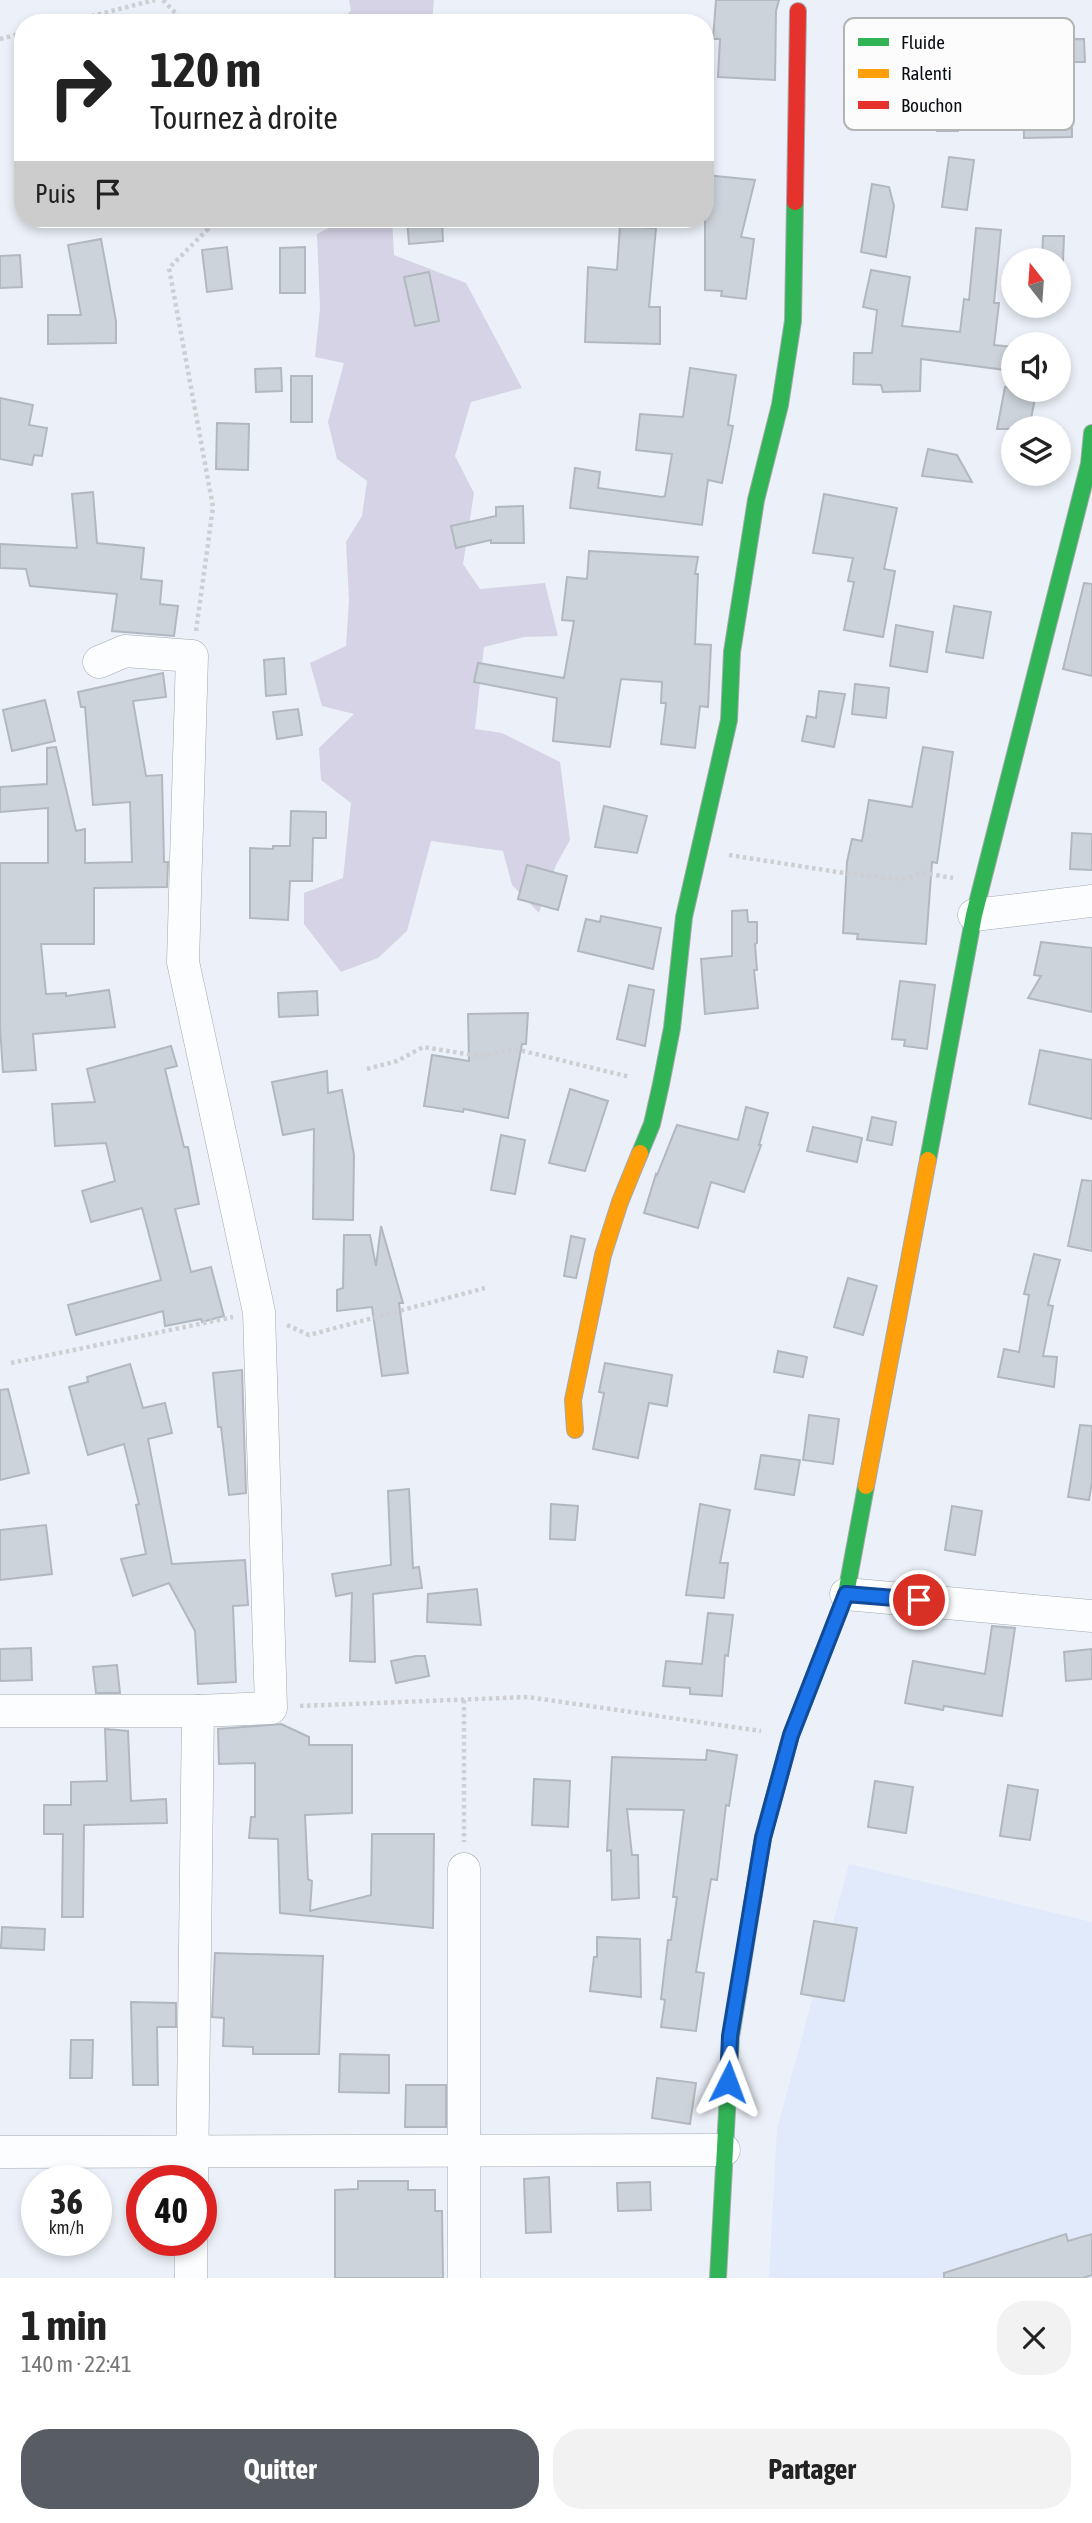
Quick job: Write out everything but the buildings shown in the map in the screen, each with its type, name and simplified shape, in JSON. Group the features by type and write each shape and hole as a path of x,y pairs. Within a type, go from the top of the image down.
{"street":[{"path":"575,1430 573,1400 603,1255 620,1202 652,1124 672,1028 684,917 729,720 732,652 754,512 780,405 793,321 798,11"},
{"path":"718,2278 730,2036 763,1838 791,1735 846,1594 974,915 1088,464 1092,433"},
{"path":"0,1711 198,1711 271,1708 259,1312 183,962 192,656 125,651 99,662"},
{"path":"974,915 1092,901"},
{"path":"846,1594 1092,1616"},
{"path":"192,2165 198,1711"},
{"path":"464,1869 464,2278"},
{"path":"209,2165 464,2150 724,2150"},
{"path":"0,2152 178,2165"},
{"path":"191,2256 191,2278"}],"path":[{"path":"100,14 155,0"},
{"path":"163,0 176,14"},
{"path":"192,656 213,507 169,268 208,228"},
{"path":"701,850 856,875 902,878 923,873 982,882"},
{"path":"367,1069 397,1060 423,1047 479,1056 516,1049 660,1084"},
{"path":"271,1708 528,1697 791,1735"},
{"path":"464,1700 464,1869"}],"shaded area":[{"path":"349,0 434,0 433,14 348,14 351,10"},
{"path":"329,228 392,228 394,255 466,283 522,388 471,402 455,456 474,493 463,564 480,589 545,583 558,636 524,637 484,647 475,729 502,733 560,762 570,840 556,865 539,913 512,885 503,851 431,841 407,931 378,958 341,972 304,924 304,893 343,878 351,803 321,780 319,748 354,714 322,706 310,663 346,646 349,600 346,542 362,516 367,481 337,459 328,422 344,363 315,357 320,308 317,234"},
{"path":"849,1864 1092,1922 1092,2278 769,2278 777,2129"}],"traffic: fast":[{"path":"640,1153 652,1124 661,1084 672,1028 684,917 729,720 732,652 756,500 780,405 793,321 795,202"},
{"path":"928,1160 974,915 1089,464 1092,433"},
{"path":"718,2278 731,2037 763,1837 791,1735 846,1594 866,1486"}],"traffic: slow":[{"path":"575,1430 573,1400 603,1255 640,1153"},
{"path":"866,1486 928,1160"}],"traffic: jam":[{"path":"795,202 798,11"}],"route":[{"path":"728,2082 730,2036 763,1838 791,1735 846,1594 919,1600"}]}
